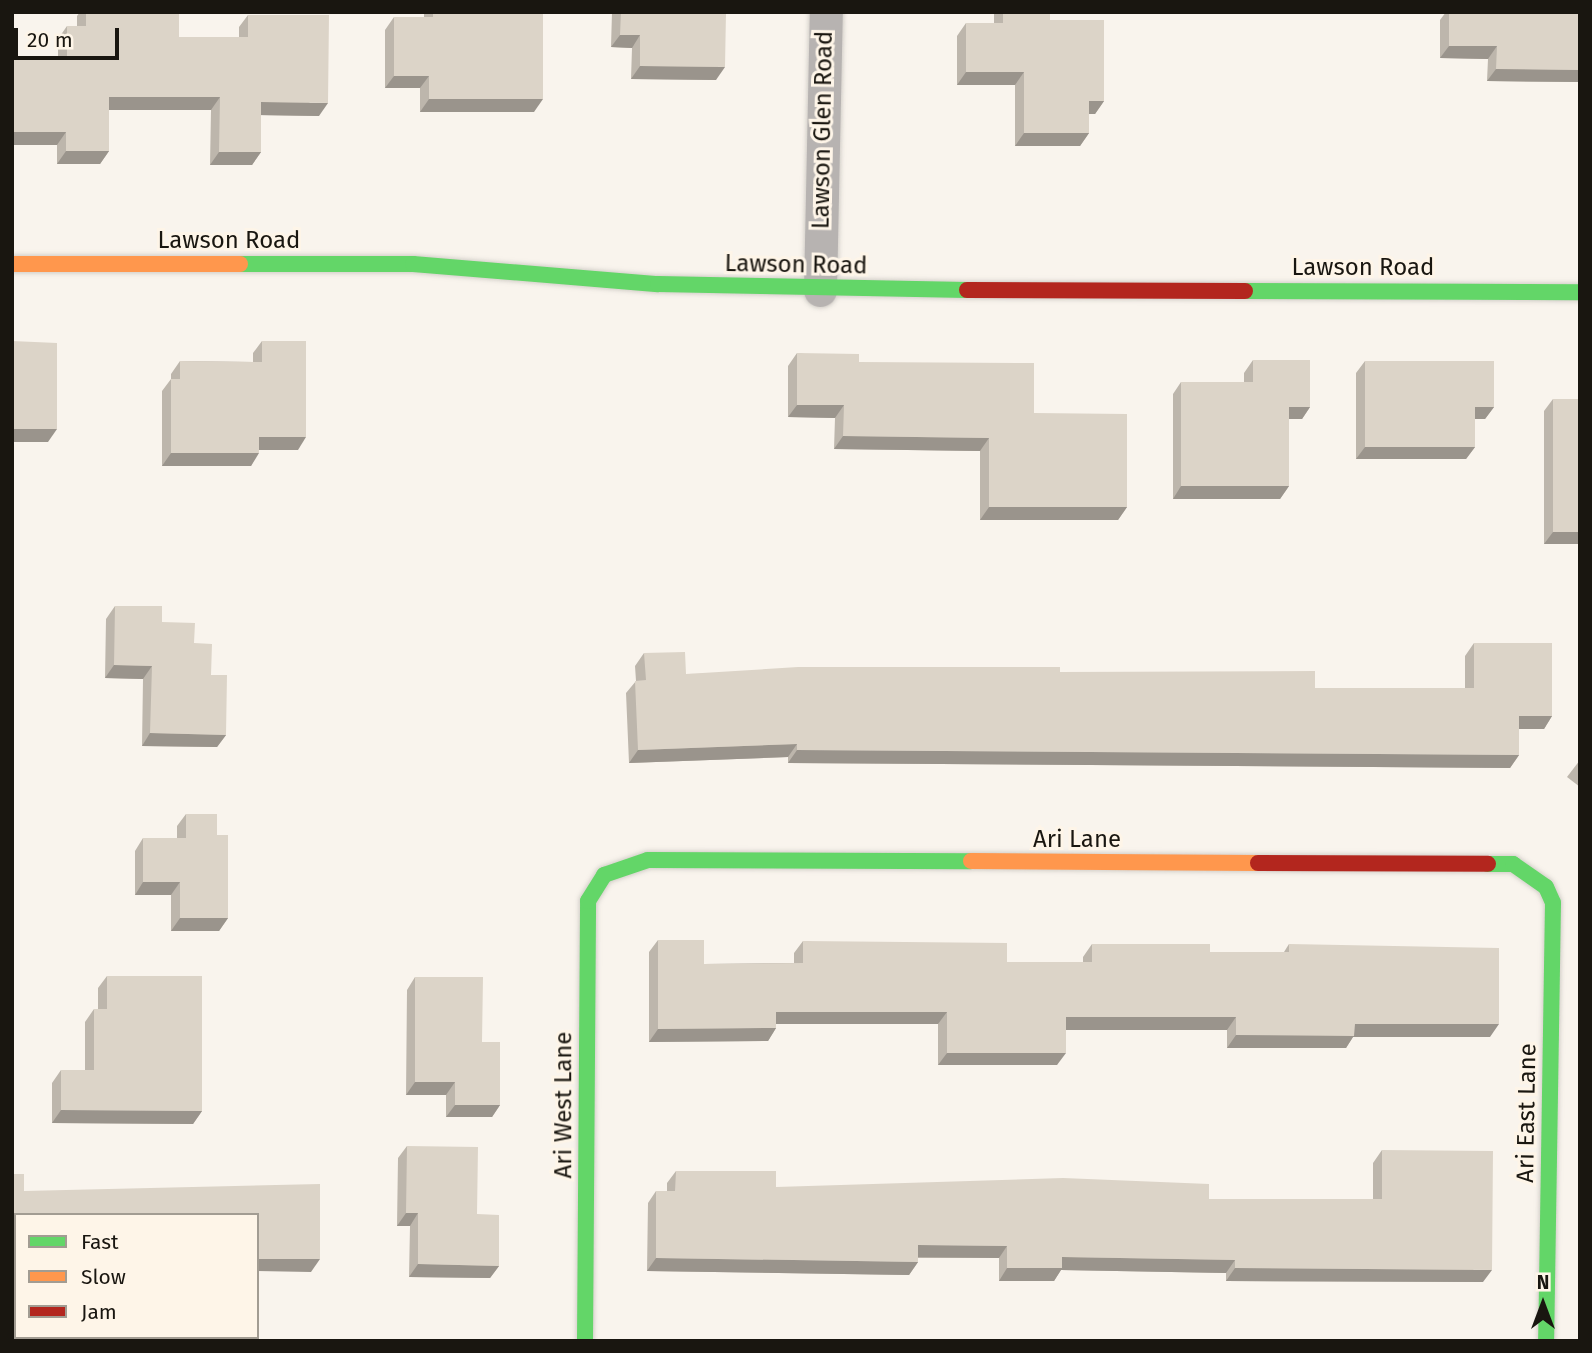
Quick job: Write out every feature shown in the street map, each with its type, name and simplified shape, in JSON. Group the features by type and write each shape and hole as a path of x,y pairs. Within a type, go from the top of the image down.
{"street":[{"name":"Lawson Glen Road","path":"820,290 825,12"},
{"name":"Lawson Road","path":"12,264 413,264 820,290 1580,292"},
{"name":"Ari Lane","path":"604,875 648,860 1513,864 1546,887"},
{"name":"Ari West Lane","path":"585,1341 588,901 604,875"},
{"name":"Ari East Lane","path":"1546,887 1553,903 1546,1341"}],"building":[{"path":"86,12 179,12 179,37 248,37 248,15 329,15 328,103 261,102 261,152 219,152 220,97 109,97 109,151 66,151 66,132 12,132 12,60 67,60 67,26 86,26"},
{"path":"433,12 543,12 543,99 429,99 429,76 394,76 394,17 433,17"},
{"path":"621,12 726,12 725,67 640,66 640,35 620,35"},
{"path":"1003,12 1050,12 1050,20 1104,20 1104,101 1089,101 1089,133 1024,133 1024,72 966,72 966,23 1003,23"},
{"path":"1449,12 1580,12 1580,70 1496,69 1497,46 1449,46"},
{"path":"12,341 57,343 57,429 12,429"},
{"path":"262,341 306,341 306,437 259,437 259,453 171,453 171,379 180,379 180,361 262,362"},
{"path":"797,353 859,354 859,362 1034,363 1034,413 1127,414 1127,507 989,507 989,438 843,436 844,405 797,405"},
{"path":"1253,360 1310,360 1310,407 1289,407 1289,486 1181,486 1181,382 1253,382"},
{"path":"1365,361 1494,361 1494,407 1475,407 1475,447 1365,447"},
{"path":"1553,399 1580,399 1580,532 1553,532"},
{"path":"115,606 162,606 162,622 195,623 194,643 212,644 211,675 227,675 226,735 150,733 152,666 114,665"},
{"path":"1474,643 1552,643 1552,716 1519,716 1519,755 797,750 797,744 638,750 635,681 646,680 644,653 685,652 686,674 798,667 1060,667 1060,672 1315,671 1315,688 1474,688"},
{"path":"186,814 217,814 217,835 228,835 228,918 180,918 180,882 143,882 143,838 186,838"},
{"path":"658,940 704,940 704,964 803,963 803,941 1007,943 1007,962 1092,962 1092,944 1210,944 1210,952 1289,952 1289,944 1499,948 1499,1024 1355,1024 1354,1036 1236,1035 1236,1017 1066,1017 1066,1053 947,1053 947,1012 776,1012 776,1028 658,1029"},
{"path":"107,976 202,976 202,1111 61,1110 61,1070 94,1070 94,1009 107,1009"},
{"path":"415,977 483,977 482,1042 500,1042 500,1105 455,1105 455,1082 415,1082"},
{"path":"407,1146 478,1147 477,1214 499,1215 499,1266 418,1264 418,1213 406,1213"},
{"path":"1382,1150 1493,1151 1492,1270 1235,1268 1235,1260 1062,1257 1062,1268 1007,1268 1007,1246 918,1245 918,1262 656,1258 656,1191 675,1191 676,1171 776,1171 776,1187 1063,1178 1209,1184 1209,1199 1382,1199"},
{"path":"12,1174 24,1174 24,1191 320,1184 320,1259 259,1259 259,1213 14,1213 12,1257"}],"traffic: fast":[{"path":"240,264 413,264 658,284 967,290"},
{"path":"1245,291 1580,292"},
{"path":"585,1341 588,901 604,875 648,860 971,861"},
{"path":"1488,864 1513,864 1546,887 1553,903 1546,1341"}],"traffic: slow":[{"path":"12,264 240,264"},
{"path":"971,861 1258,863"}],"traffic: jam":[{"path":"967,290 1245,291"},
{"path":"1258,863 1488,864"}]}
